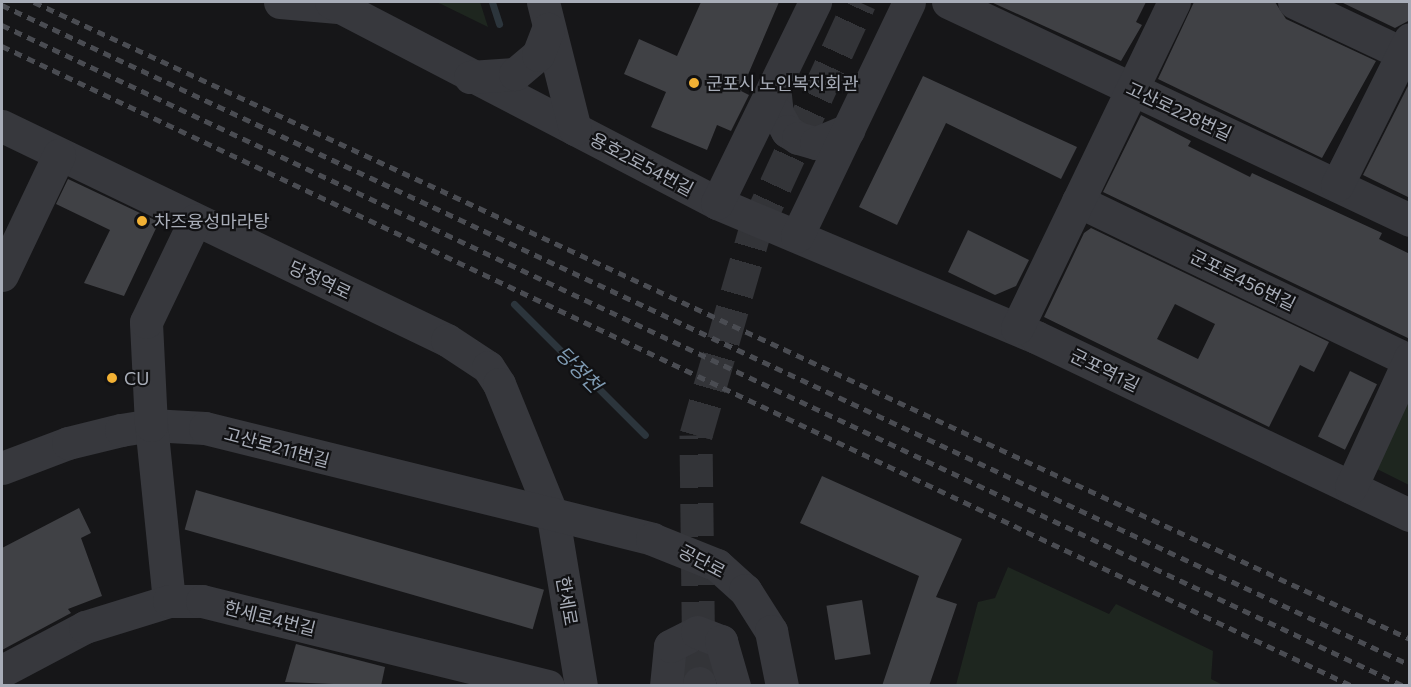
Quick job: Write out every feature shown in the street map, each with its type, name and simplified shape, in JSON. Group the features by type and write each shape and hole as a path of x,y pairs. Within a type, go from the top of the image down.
{"street":[{"path":"280,2 334,4 470,77 575,129"},
{"path":"717,203 815,2"},
{"path":"797,236 909,2"},
{"name":"고산로228번길","path":"948,2 1410,220"},
{"path":"1017,328 1174,2"},
{"path":"1294,2 1406,46 1337,185"},
{"path":"470,77 515,74 538,55 545,15"},
{"name":"용호2로54번길","path":"545,15 575,129 717,203 797,236"},
{"path":"774,86 777,113 787,131 798,138 816,142 848,130"},
{"name":"당정역로","path":"2,126 471,354 499,384 553,517"},
{"path":"2,275 59,155"},
{"name":"군포로456번길","path":"1078,201 1409,359"},
{"path":"169,601 151,425 146,322 195,220"},
{"name":"군포역1길","path":"797,236 1017,328 1410,515"},
{"path":"1350,487 1409,359"},
{"name":"고산로211번길","path":"2,468 68,443 151,425 205,428 553,517"},
{"name":"한세로","path":"553,517 581,686"},
{"name":"공단로","path":"553,517 660,541 717,565 745,590 771,631 782,686"},
{"name":"한세로4번길","path":"2,671 85,627 169,601 202,601 548,686"},
{"path":"666,686 670,646 697,632 722,641 734,686"}],"shaded area":[{"path":"435,2 480,2 488,27 441,4"},
{"path":"1409,394 1409,485 1373,467"},
{"path":"1008,567 1109,614 1116,604 1213,651 1211,679 1223,685 956,685 978,602 995,598"}],"building":[{"name":"군포시 노인복지회관","path":"701,2 779,2 741,91 749,95 731,131 717,125 707,150 651,127 666,92 624,74 639,39 677,56"},
{"path":"991,2 1146,2 1136,22 1142,25 1121,61"},
{"path":"1194,2 1275,2 1286,19 1376,61 1322,158 1158,79"},
{"path":"1341,2 1410,2 1410,20 1395,28"},
{"path":"923,76 1077,147 1061,179 946,123 897,225 859,207"},
{"path":"1410,82 1410,198 1363,175"},
{"path":"1141,115 1191,141 1188,146 1250,177 1252,173 1382,233 1379,239 1410,254 1410,339 1103,192"},
{"path":"68,179 159,222 124,296 84,283 110,230 56,204"},
{"path":"1091,228 1329,342 1314,372 1300,365 1269,427 1044,317 1084,233","holes":["1175,304 1215,324 1198,359 1157,339"]},
{"path":"968,230 1029,260 1016,286 995,295 948,272"},
{"path":"1350,371 1377,384 1345,450 1318,437"},
{"path":"822,476 962,539 936,597 957,604 929,686 882,686 919,576 800,523"},
{"path":"196,490 544,590 533,629 185,529"},
{"path":"79,508 91,533 81,538 102,596 68,609 71,613 2,650 2,548"},
{"path":"862,600 871,654 835,660 826,606"},
{"path":"296,644 385,667 381,686 285,682"}],"waterway":[{"path":"492,2 499,24"},
{"name":"당정천","path":"514,304 645,435"}],"tunnel":[{"path":"699,683 696,435 755,230 860,2"}],"railway":[{"path":"34,2 1410,639"},
{"path":"2,5 1410,665"},
{"path":"2,25 1404,686"},
{"path":"2,46 1352,686"}],"place":[{"name":"군포시 노인복지회관","path":"694,83"},
{"name":"차즈융성마라탕","path":"142,221"},
{"name":"CU","path":"112,378"}]}
